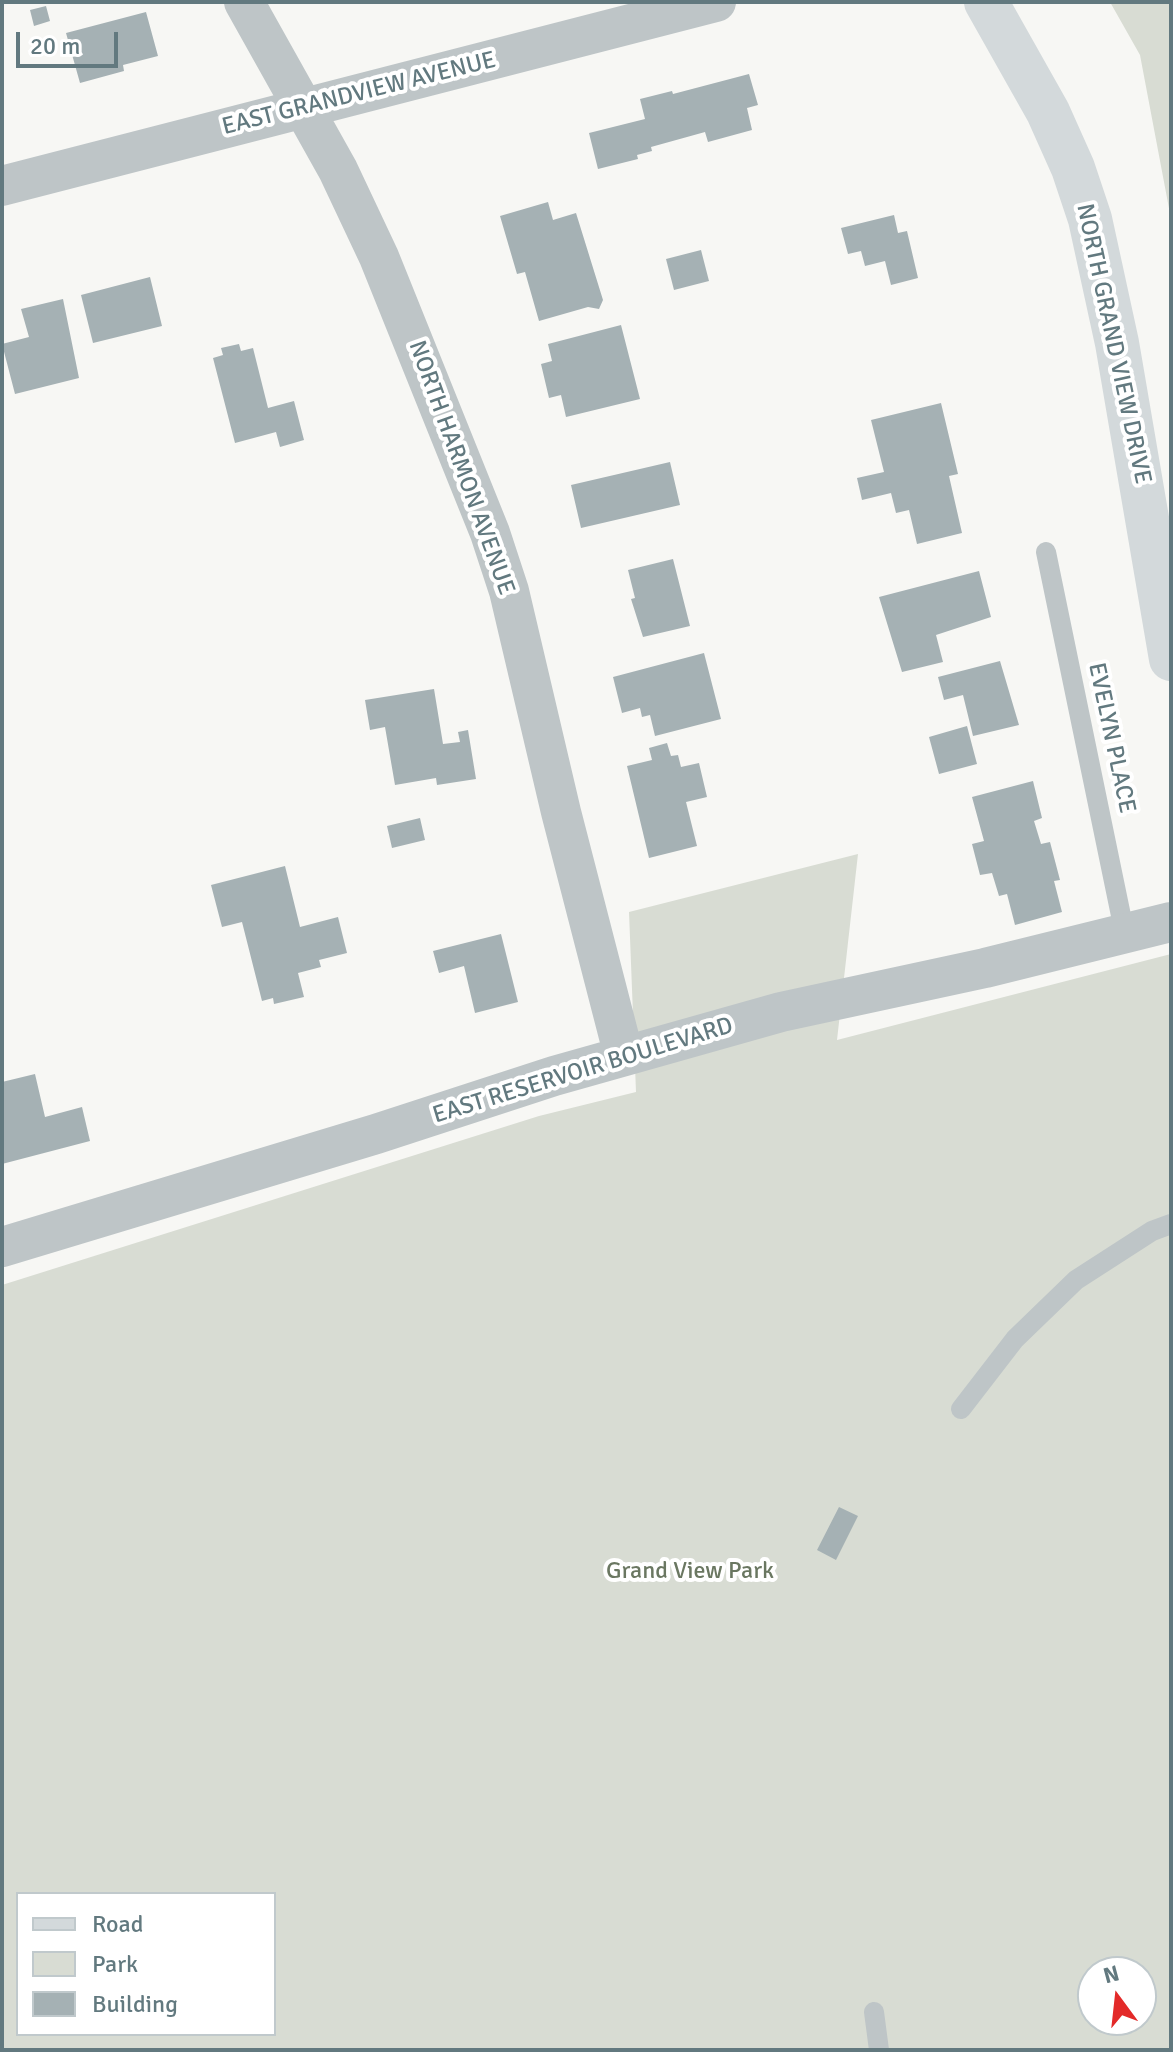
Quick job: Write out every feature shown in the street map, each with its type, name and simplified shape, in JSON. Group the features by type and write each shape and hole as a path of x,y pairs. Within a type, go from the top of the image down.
{"street":[{"name":"NORTH HARMON AVENUE","path":"244,2 338,170 397,298 503,571 624,1056"},
{"name":"EAST GRANDVIEW AVENUE","path":"2,186 716,2"},
{"name":"NORTH GRAND VIEW DRIVE","path":"986,2 1052,122 1090,219 1120,358 1171,659"},
{"name":"EAST RESERVOIR BOULEVARD","path":"2,1247 624,1056 794,1009 1171,922"}],"lane":[{"name":"EVELYN PLACE","path":"1046,552 1125,935"},
{"path":"961,1409 1015,1339 1076,1280 1152,1231 1171,1224"},
{"path":"874,2012 879,2050"}],"green space":[{"path":"1110,2 1171,2 1171,219 1140,55"},
{"name":"Grand View Park","path":"858,854 837,1040 1171,954 1171,2050 2,2050 2,1285 539,1116 636,1092 629,912"}],"building":[{"path":"46,6 50,21 34,26 30,10"},
{"path":"146,12 158,56 123,65 124,71 80,83 66,33"},
{"path":"749,74 758,105 747,108 752,130 708,142 705,132 651,147 652,151 637,155 638,159 598,169 589,133 645,119 640,99 672,91 673,94"},
{"path":"548,202 553,220 576,213 603,300 599,309 588,307 539,321 525,272 517,274 500,216"},
{"path":"894,215 898,233 907,231 918,278 891,285 885,261 865,266 861,251 848,254 841,228"},
{"path":"701,250 709,281 674,290 666,259"},
{"path":"150,277 162,326 93,343 81,295"},
{"path":"63,299 79,378 15,394 2,344 29,337 21,309"},
{"path":"621,325 640,399 566,417 561,395 549,398 541,364 552,361 548,344"},
{"path":"239,344 241,351 253,348 268,408 294,401 304,440 280,447 276,432 235,443 213,358 223,355 221,348"},
{"path":"941,403 958,474 949,476 962,533 917,544 909,510 896,513 891,493 862,500 857,478 884,472 871,420"},
{"path":"670,462 680,505 581,528 571,485"},
{"path":"673,559 690,626 643,637 631,599 635,598 628,570"},
{"path":"979,571 991,617 936,635 943,662 902,672 879,597"},
{"path":"704,653 721,719 655,736 650,715 642,717 640,708 622,713 613,677"},
{"path":"1000,661 1019,725 973,736 963,695 944,700 938,677"},
{"path":"434,689 443,744 460,742 458,732 468,730 476,779 437,785 436,778 395,785 385,727 370,730 365,700"},
{"path":"967,726 977,764 939,774 929,737"},
{"path":"667,743 671,756 678,755 681,767 699,763 707,797 686,802 697,846 649,858 627,766 652,760 649,748"},
{"path":"1033,781 1042,818 1034,821 1041,844 1050,842 1060,880 1054,881 1062,912 1015,925 1007,894 999,896 992,873 980,875 972,844 984,841 972,797"},
{"path":"420,818 425,840 392,848 387,826"},
{"path":"285,866 300,927 338,917 347,953 319,960 321,967 298,973 304,997 274,1004 273,998 262,1001 242,922 222,927 211,885"},
{"path":"501,934 518,1002 475,1013 464,966 439,973 433,951"},
{"path":"35,1074 45,1117 82,1107 90,1141 2,1164 2,1082"},
{"path":"839,1507 858,1516 836,1560 817,1550"}]}
